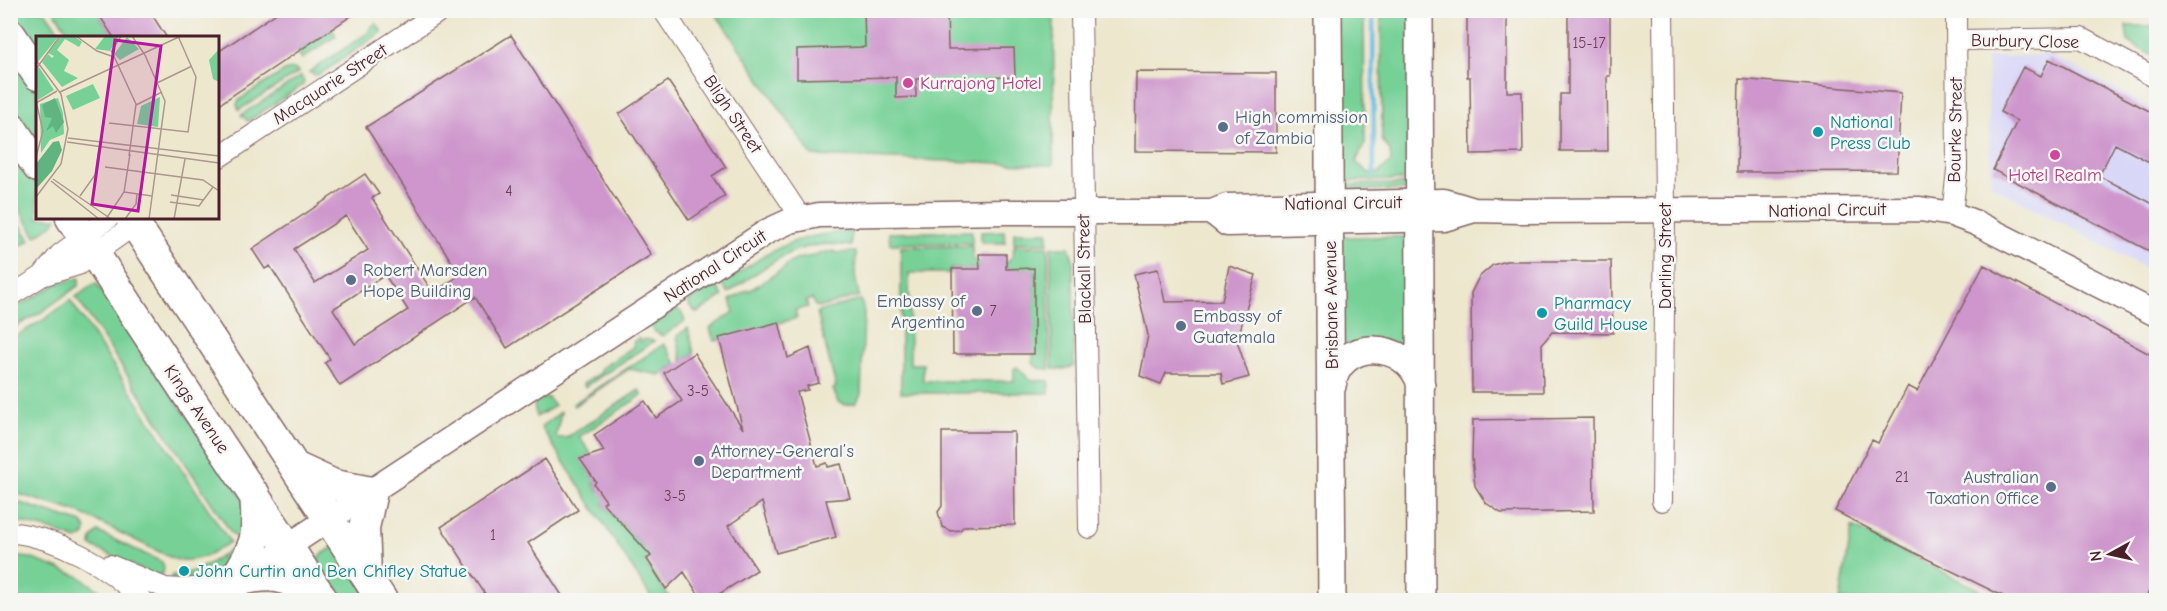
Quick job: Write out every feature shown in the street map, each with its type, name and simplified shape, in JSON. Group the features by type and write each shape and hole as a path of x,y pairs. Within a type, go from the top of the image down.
{"main road":[{"name":"Brisbane Avenue","path":"1328,10 1332,600"},
{"path":"1419,10 1421,600"},
{"path":"10,34 36,72"},
{"path":"10,126 36,164"},
{"path":"130,219 382,600"},
{"name":"Kings Avenue","path":"83,236 322,600"},
{"path":"1332,393 1333,378 1342,365 1353,355 1368,350 1384,350 1405,359 1415,371 1421,385"},
{"path":"296,467 334,485 372,492 364,528 366,574"},
{"path":"226,589 251,552 256,539 255,495"},
{"path":"226,589 260,576 276,576 299,585 322,600"}],"street":[{"name":"Macquarie Street","path":"219,157 442,10"},
{"name":"Bligh Street","path":"663,10 802,219"},
{"name":"Blackall Street","path":"1081,10 1089,528"},
{"name":"Darling Street","path":"1662,501 1665,211 1663,10"},
{"name":"Bourke Street","path":"1952,214 1957,170 1956,10"},
{"name":"Burbury Close","path":"1957,40 2080,38 2157,78"},
{"name":"National Circuit","path":"288,546 759,237 779,226 802,219 848,214 1212,212 1227,206 1330,213 1421,211 1444,201 1474,210 1920,209 1952,214 1985,227 2157,314"},
{"path":"83,236 130,219"},
{"path":"10,296 42,276 57,256 83,236 130,219"},
{"path":"12,532 58,544 165,588 226,589"},
{"path":"204,600 226,589 288,546"},
{"path":"88,558 117,578 142,600"}],"shaded area":[{"name":"Hotel Realm","path":"2052,55 2156,111 2156,274 1991,185 1987,57"}],"green space":[{"path":"10,11 45,11 62,36 36,36 35,50"},
{"path":"54,11 96,11 113,36 71,36"},
{"name":"Kurrajong Hotel","path":"714,11 1054,11 1053,165 812,156"},
{"path":"1335,11 1364,11 1365,143 1356,162 1369,173 1378,173 1391,162 1390,151 1382,140 1381,11 1410,11 1411,180 1337,181"},
{"path":"376,23 382,32 320,74 314,75 309,72 369,32"},
{"path":"2126,26 2156,26 2156,58 2128,42"},
{"path":"332,29 336,36 302,59 298,52"},
{"path":"10,52 36,91 36,143 11,104"},
{"path":"294,69 299,72 239,110 237,104 240,99 286,70"},
{"path":"301,76 303,85 248,121 241,115"},
{"path":"10,144 36,183 36,219 56,219 36,236 11,197"},
{"path":"1411,184 1407,190 1340,190 1337,185"},
{"path":"11,210 30,240 10,252"},
{"path":"972,231 972,243 890,244 889,233"},
{"path":"1004,231 1005,243 981,243 981,232"},
{"path":"851,232 851,246 826,244 806,247 771,263 728,293 722,284 768,254 796,241 830,233"},
{"path":"1014,232 1048,232 1048,243 1014,243"},
{"path":"1340,237 1408,237 1409,355 1343,357"},
{"path":"972,246 973,259 980,264 980,269 950,269 950,273 909,273 910,364 923,364 923,381 1014,381 1014,368 1017,367 1030,380 1049,381 1049,393 901,393 901,247"},
{"path":"1014,246 1048,246 1049,369 1038,368 1033,363 1034,269 1006,269 1006,263 1013,256"},
{"path":"1051,247 1069,247 1073,259 1074,366 1064,369 1052,369"},
{"path":"835,251 835,253 856,252 855,276 859,296 821,307 815,306 813,299 806,301 808,307 795,310 797,318 714,341 710,328 734,312 730,300 749,291 798,259"},
{"path":"79,278 79,285 40,313 11,329 11,310 59,283"},
{"path":"96,283 245,501 243,537 237,538 232,534 76,297"},
{"path":"715,284 723,296 697,313 689,306 689,301"},
{"path":"70,300 230,542 204,557 190,560 174,559 78,512 11,492 11,339 45,319"},
{"path":"861,300 864,312 861,394 856,403 846,405 838,402 833,389 836,387 817,312"},
{"path":"676,309 681,312 685,321 663,336 655,332 651,326"},
{"path":"688,328 694,353 682,361 677,336"},
{"path":"639,338 641,342 645,339 654,341 585,387 583,384 602,372 600,369 633,347 634,341"},
{"path":"664,344 677,364 660,375 629,369 574,406 573,404"},
{"path":"639,390 642,395 579,437 592,455 581,459 596,482 594,484 598,491 628,487 603,504 643,547 658,552 645,561 671,600 653,600 541,427 561,412 556,436 566,438"},
{"path":"542,398 548,398 555,406 536,417 534,403"},
{"path":"11,500 82,523 86,529 85,535 77,540 51,530 11,520"},
{"path":"1852,527 2000,600 1840,600"},
{"path":"98,532 162,562 163,573 157,577 91,546 92,538"},
{"path":"244,542 228,567 214,577 172,581 173,575 201,568"},
{"path":"335,546 372,600 338,600 319,567 318,557"},
{"path":"10,556 30,558 78,576 114,600 11,600"}],"building":[{"path":"96,10 149,10 166,36 113,36"},
{"path":"281,10 360,10 219,104 219,51"},
{"path":"864,10 947,10 948,49 1014,48 1015,77 916,79 916,97 896,98 896,77 797,79 797,49 865,47"},
{"path":"1467,10 1507,10 1507,92 1522,92 1523,153 1471,154 1470,77 1467,77"},
{"path":"1568,10 1610,10 1610,76 1607,76 1608,151 1560,151 1560,94 1568,94"},
{"path":"511,35 651,255 507,348 475,297 340,386 325,363 330,359 270,266 265,269 252,249 365,174 379,194 372,198 433,293 460,275 366,127","holes":["346,216 368,250 315,283 294,249","385,275 408,310 355,344 333,309"]},
{"name":"Hotel Realm","path":"2049,59 2157,115 2157,166 2115,144 2099,176 2157,206 2157,255 1993,170 2017,121 2000,112 2023,67 2041,76"},
{"path":"1136,72 1276,73 1276,152 1135,151"},
{"name":"National Press Club","path":"1739,79 1901,93 1897,171 1737,172"},
{"path":"668,81 726,167 712,176 725,196 689,220 619,114"},
{"path":"979,254 1006,254 1006,269 1034,268 1034,354 953,354 952,269 980,269"},
{"name":"Pharmacy Guild House","path":"1506,261 1611,261 1613,333 1552,332 1542,344 1543,392 1472,392 1471,293 1479,277 1493,265"},
{"name":"Australian Taxation Office","path":"1984,265 2157,358 2157,577 2144,600 2011,600 1835,511 1872,440 1878,443 1908,386 1917,391"},
{"path":"1229,266 1256,275 1237,341 1249,377 1223,384 1221,373 1166,373 1161,384 1140,376 1148,335 1134,274 1158,269 1165,302 1222,301"},
{"name":"Attorney-General’s Department","path":"779,322 788,358 810,348 819,383 807,386 808,390 797,392 817,466 827,463 828,467 841,464 850,498 826,500 836,537 776,553 762,502 728,526 757,570 710,600 702,600 684,572 666,589 647,559 651,556 603,503 606,501 580,459 604,451 594,435 645,401 656,418 682,401 664,373 694,353 743,429 719,338"},
{"path":"1593,418 1594,511 1501,513 1486,503 1475,486 1472,458 1473,420"},
{"path":"942,432 1014,432 1015,525 964,526 960,530 951,531 942,527 938,512 942,506"},
{"path":"545,459 578,510 528,543 565,600 489,600 441,527"}],"waterway":[{"path":"1373,10 1374,173"}],"place":[{"name":"Kurrajong Hotel","path":"908,83"},
{"name":"High commission of Zambia","path":"1223,127"},
{"name":"National Press Club","path":"1818,132"},
{"name":"Hotel Realm","path":"2055,155"},
{"name":"Robert Marsden Hope Building","path":"351,280"},
{"name":"Embassy of Argentina","path":"977,311"},
{"name":"Pharmacy Guild House","path":"1542,313"},
{"name":"Embassy of Guatemala","path":"1181,326"},
{"name":"Attorney-General’s Department","path":"699,461"},
{"name":"Australian Taxation Office","path":"2051,487"},
{"name":"John Curtin and Ben Chifley Statue","path":"184,571"}]}
